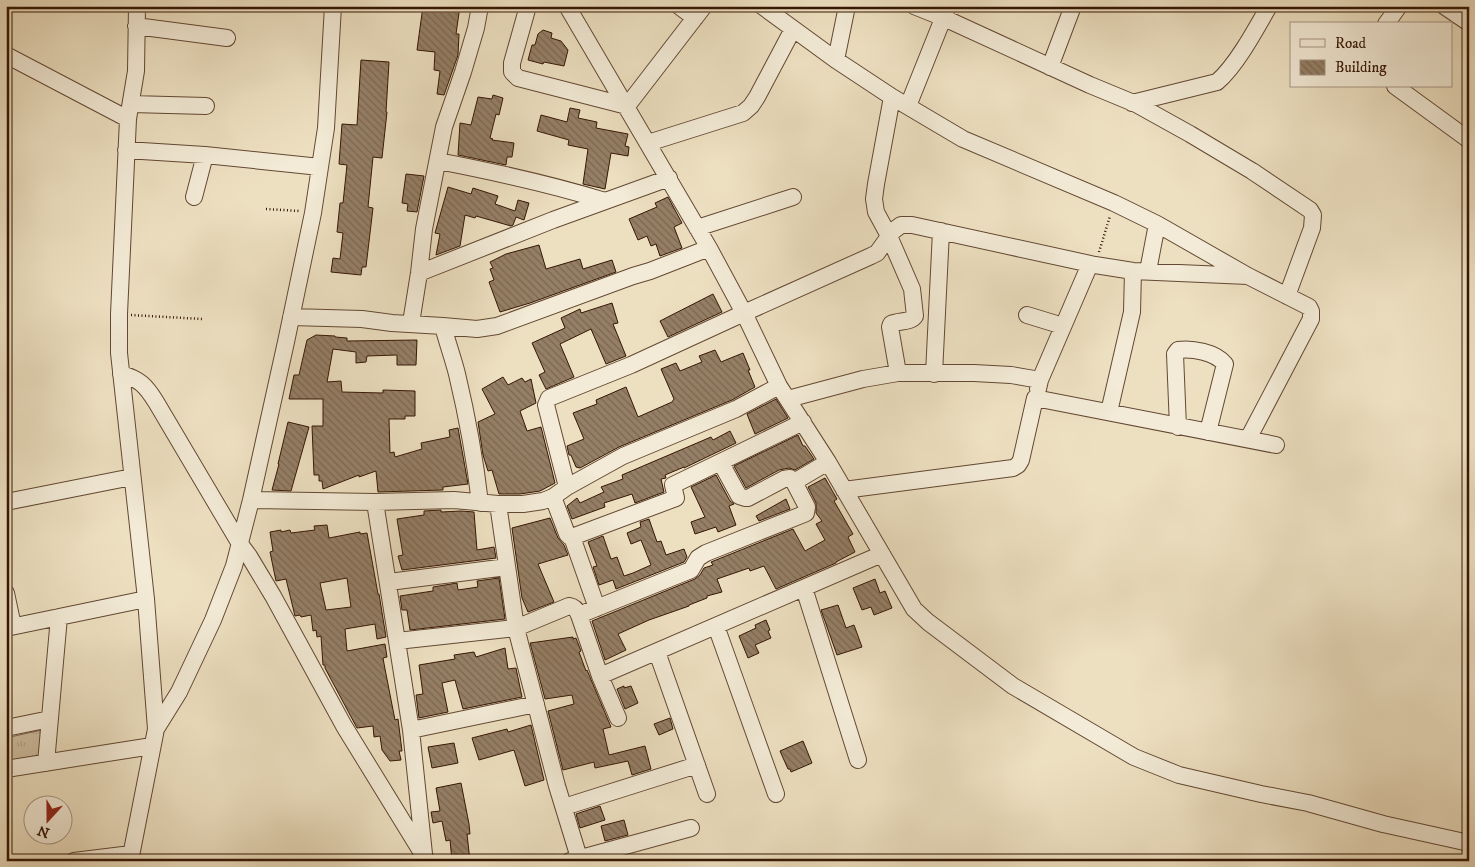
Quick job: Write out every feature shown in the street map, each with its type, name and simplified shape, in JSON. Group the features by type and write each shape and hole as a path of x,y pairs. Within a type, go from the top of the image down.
{"street":[{"path":"74,861 130,858 156,729 146,599 119,345 126,150 136,71 137,6"},
{"path":"156,729 179,692 213,620 234,566 251,500 292,317 313,212 326,128 332,6"},
{"path":"411,323 424,229 444,126 463,72 476,28 480,6"},
{"path":"528,6 512,63 512,72 518,78 627,106"},
{"path":"627,106 700,12 679,6"},
{"path":"762,6 836,60 892,97 963,139 1114,203 1157,224 1248,276 1309,307 1311,319 1248,439"},
{"path":"836,60 847,6"},
{"path":"914,6 946,12 1050,68 1132,103 1190,134 1252,171 1310,210 1313,215 1312,228 1287,296"},
{"path":"1050,68 1072,6"},
{"path":"1132,103 1217,82 1225,76 1269,6"},
{"path":"1387,22 1399,6"},
{"path":"1444,6 1469,23"},
{"path":"568,7 709,248 784,392 828,462 914,609 928,622 1013,686 1134,757 1179,775 1308,803 1383,824 1469,843"},
{"path":"908,106 946,12"},
{"path":"136,26 227,38"},
{"path":"648,143 743,113 757,97 793,29"},
{"path":"6,55 130,111 206,106"},
{"path":"1399,88 1469,140"},
{"path":"892,97 874,199 876,212 889,236 912,289 915,316 911,320 894,322 890,327 898,373"},
{"path":"126,150 205,155 320,167"},
{"path":"194,196 205,155"},
{"path":"438,161 531,180 605,201"},
{"path":"419,273 669,178"},
{"path":"697,228 793,197"},
{"path":"1109,412 1140,271 1157,224"},
{"path":"803,422 673,485 676,498 570,537 567,534 546,405 549,398 622,369 877,253 893,231 901,225 912,225 941,231 1093,265 1140,271 1248,276"},
{"path":"934,374 941,231"},
{"path":"292,317 362,319 477,329 497,326 709,248"},
{"path":"844,490 1013,468 1018,465 1021,460 1040,380 1063,326 1093,265"},
{"path":"1027,315 1063,326"},
{"path":"443,326 472,442 480,502"},
{"path":"1178,427 1175,358 1178,350 1202,352 1218,358 1225,364 1208,432"},
{"path":"251,500 376,502 454,500 524,504 543,501 623,456 736,409 784,392 898,373 974,373 1011,375 1040,380"},
{"path":"121,374 144,384 150,392 269,590 344,726 426,859"},
{"path":"1035,398 1276,445"},
{"path":"794,482 828,462"},
{"path":"579,615 691,570 698,558 706,553 804,514 807,510 794,482 790,478 784,479 745,498 739,496 721,463"},
{"path":"6,502 132,477"},
{"path":"376,502 411,730 426,859"},
{"path":"498,504 516,628 577,860 690,828"},
{"path":"572,536 597,608"},
{"path":"600,676 882,554"},
{"path":"389,582 507,567"},
{"path":"804,588 858,760"},
{"path":"6,593 10,627 146,599"},
{"path":"396,641 516,628 569,606 574,608 579,615 600,676 618,718"},
{"path":"46,763 59,617"},
{"path":"716,626 776,794"},
{"path":"657,652 707,794"},
{"path":"411,730 536,704"},
{"path":"6,728 50,718"},
{"path":"6,769 152,746"},
{"path":"564,807 697,765"}],"path":[{"path":"1093,265 1114,203"},
{"path":"266,209 313,212"},
{"path":"119,314 202,319"}],"green space":[{"path":"46,729 43,761 6,766 6,738"}],"building":[{"path":"423,6 460,6 456,34 459,34 458,55 444,95 437,94 440,71 434,70 435,52 417,50"},
{"path":"543,30 552,33 551,38 561,41 568,50 564,66 528,60 532,45 535,45 538,34"},
{"path":"361,60 389,62 387,112 382,158 373,157 368,207 373,208 366,267 362,267 361,275 331,272 333,258 340,259 343,233 337,232 340,203 343,203 347,165 339,164 342,124 357,125"},
{"path":"493,95 503,98 499,115 496,114 490,138 492,140 514,143 512,157 507,157 506,165 458,155 460,123 471,125 478,97 492,99"},
{"path":"570,108 580,110 578,118 597,122 596,128 628,134 625,146 629,147 628,156 611,153 605,189 583,184 588,149 568,145 569,140 537,131 541,115 567,122"},
{"path":"406,174 424,176 417,212 407,211 408,204 402,203"},
{"path":"448,187 471,194 473,188 498,196 495,204 515,211 518,200 529,203 524,220 516,217 511,226 476,216 475,218 465,215 460,246 436,255 440,234 435,233"},
{"path":"668,197 682,223 674,227 682,248 660,256 656,244 651,246 647,236 638,240 629,219 657,207 655,203"},
{"path":"539,245 546,269 580,259 583,269 612,260 616,272 500,312 489,282 494,280 490,269 493,268 490,262 506,254"},
{"path":"713,294 722,312 668,337 660,321"},
{"path":"612,303 618,323 613,324 626,356 606,364 591,329 560,344 574,377 546,389 539,375 545,372 532,343 565,328 561,318 580,309 581,313"},
{"path":"316,335 347,338 347,341 417,340 416,365 397,365 397,355 367,356 366,362 356,363 356,352 333,349 327,382 341,381 342,392 383,393 383,390 415,391 415,416 405,416 405,419 389,419 390,453 394,452 395,457 422,449 421,443 450,437 449,430 458,428 468,484 443,487 443,490 378,492 376,471 359,477 359,475 323,489 322,481 319,481 319,475 314,475 312,426 323,426 323,399 289,399 294,375 299,375 307,340"},
{"path":"715,350 721,362 743,353 755,387 732,400 619,447 580,468 576,467 571,455 569,455 567,446 584,439 573,413 597,404 596,400 626,387 638,417 672,402 674,399 661,369 676,363 680,371 702,362 699,356"},
{"path":"503,377 508,385 522,378 525,382 531,379 536,403 520,411 527,431 541,427 555,483 540,491 520,494 499,494 492,470 488,471 483,455 478,422 495,414 482,389"},
{"path":"776,399 788,418 755,434 747,414"},
{"path":"288,422 309,427 291,491 272,490 279,464"},
{"path":"730,431 736,443 665,475 666,478 661,479 664,492 635,503 632,494 604,503 605,507 572,519 567,506 577,498 580,503 604,492 601,487 623,479 622,475 711,437 713,440"},
{"path":"798,435 803,446 805,446 814,459 795,470 789,468 779,470 746,488 734,466"},
{"path":"716,475 730,501 734,504 729,506 736,525 718,532 716,527 695,534 691,522 705,517 691,487"},
{"path":"825,478 837,499 834,501 853,534 848,537 855,552 836,563 776,589 764,566 750,571 749,568 717,579 722,592 707,596 707,598 689,606 649,620 618,634 626,650 605,660 592,621 695,579 704,568 713,565 711,562 793,529 805,551 825,540 816,524 822,521 816,513 816,503 808,487"},
{"path":"786,499 790,509 759,521 756,516"},
{"path":"441,510 441,512 474,512 477,550 494,547 496,558 402,570 398,556 403,555 397,519 424,515 424,511"},
{"path":"550,518 558,538 564,545 568,555 538,564 554,602 528,612 522,598 512,528"},
{"path":"649,519 657,542 661,541 666,555 684,549 687,557 684,562 616,589 613,580 599,585 593,567 597,566 588,542 603,536 611,559 617,557 624,576 633,573 651,565 641,540 631,544 627,533 641,527 640,522"},
{"path":"327,525 329,538 360,532 360,534 367,533 386,637 377,639 375,624 345,629 347,651 385,644 387,657 383,658 395,720 398,719 402,751 399,751 401,760 390,761 382,750 380,736 374,737 373,726 357,728 325,665 323,665 321,636 317,637 316,630 313,631 311,615 295,616 286,579 276,581 270,552 273,551 270,532 290,530 291,533 315,530 314,526","holes":["347,578 351,607 326,610 320,583"]},
{"path":"499,578 505,619 410,630 407,610 402,610 400,596 433,591 433,587 457,583 458,590 478,587 477,581"},
{"path":"875,579 880,593 885,591 892,608 874,615 871,607 862,610 853,588"},
{"path":"838,605 846,628 854,625 862,647 837,655 821,610"},
{"path":"766,620 771,638 755,645 759,653 748,658 739,636 756,628 755,625"},
{"path":"573,637 573,639 576,638 586,671 611,727 603,729 609,755 645,746 651,769 632,775 628,761 595,768 594,762 563,770 548,711 574,704 572,695 545,699 530,643"},
{"path":"505,648 508,669 516,668 522,697 463,709 455,680 442,683 448,712 419,718 416,695 423,694 419,665 455,659 454,655 474,652 476,657"},
{"path":"624,686 624,688 631,686 638,703 625,709 617,689"},
{"path":"670,718 673,729 659,735 654,724"},
{"path":"531,725 544,780 525,786 514,750 479,760 472,738 507,729 508,732"},
{"path":"803,741 812,763 791,772 780,751"},
{"path":"454,743 458,763 432,768 428,747"},
{"path":"461,783 469,824 470,834 467,834 470,861 452,861 450,840 446,841 442,821 433,823 431,812 440,811 436,788"},
{"path":"600,806 605,820 580,828 576,814"},
{"path":"624,820 628,835 605,841 601,826"}]}
